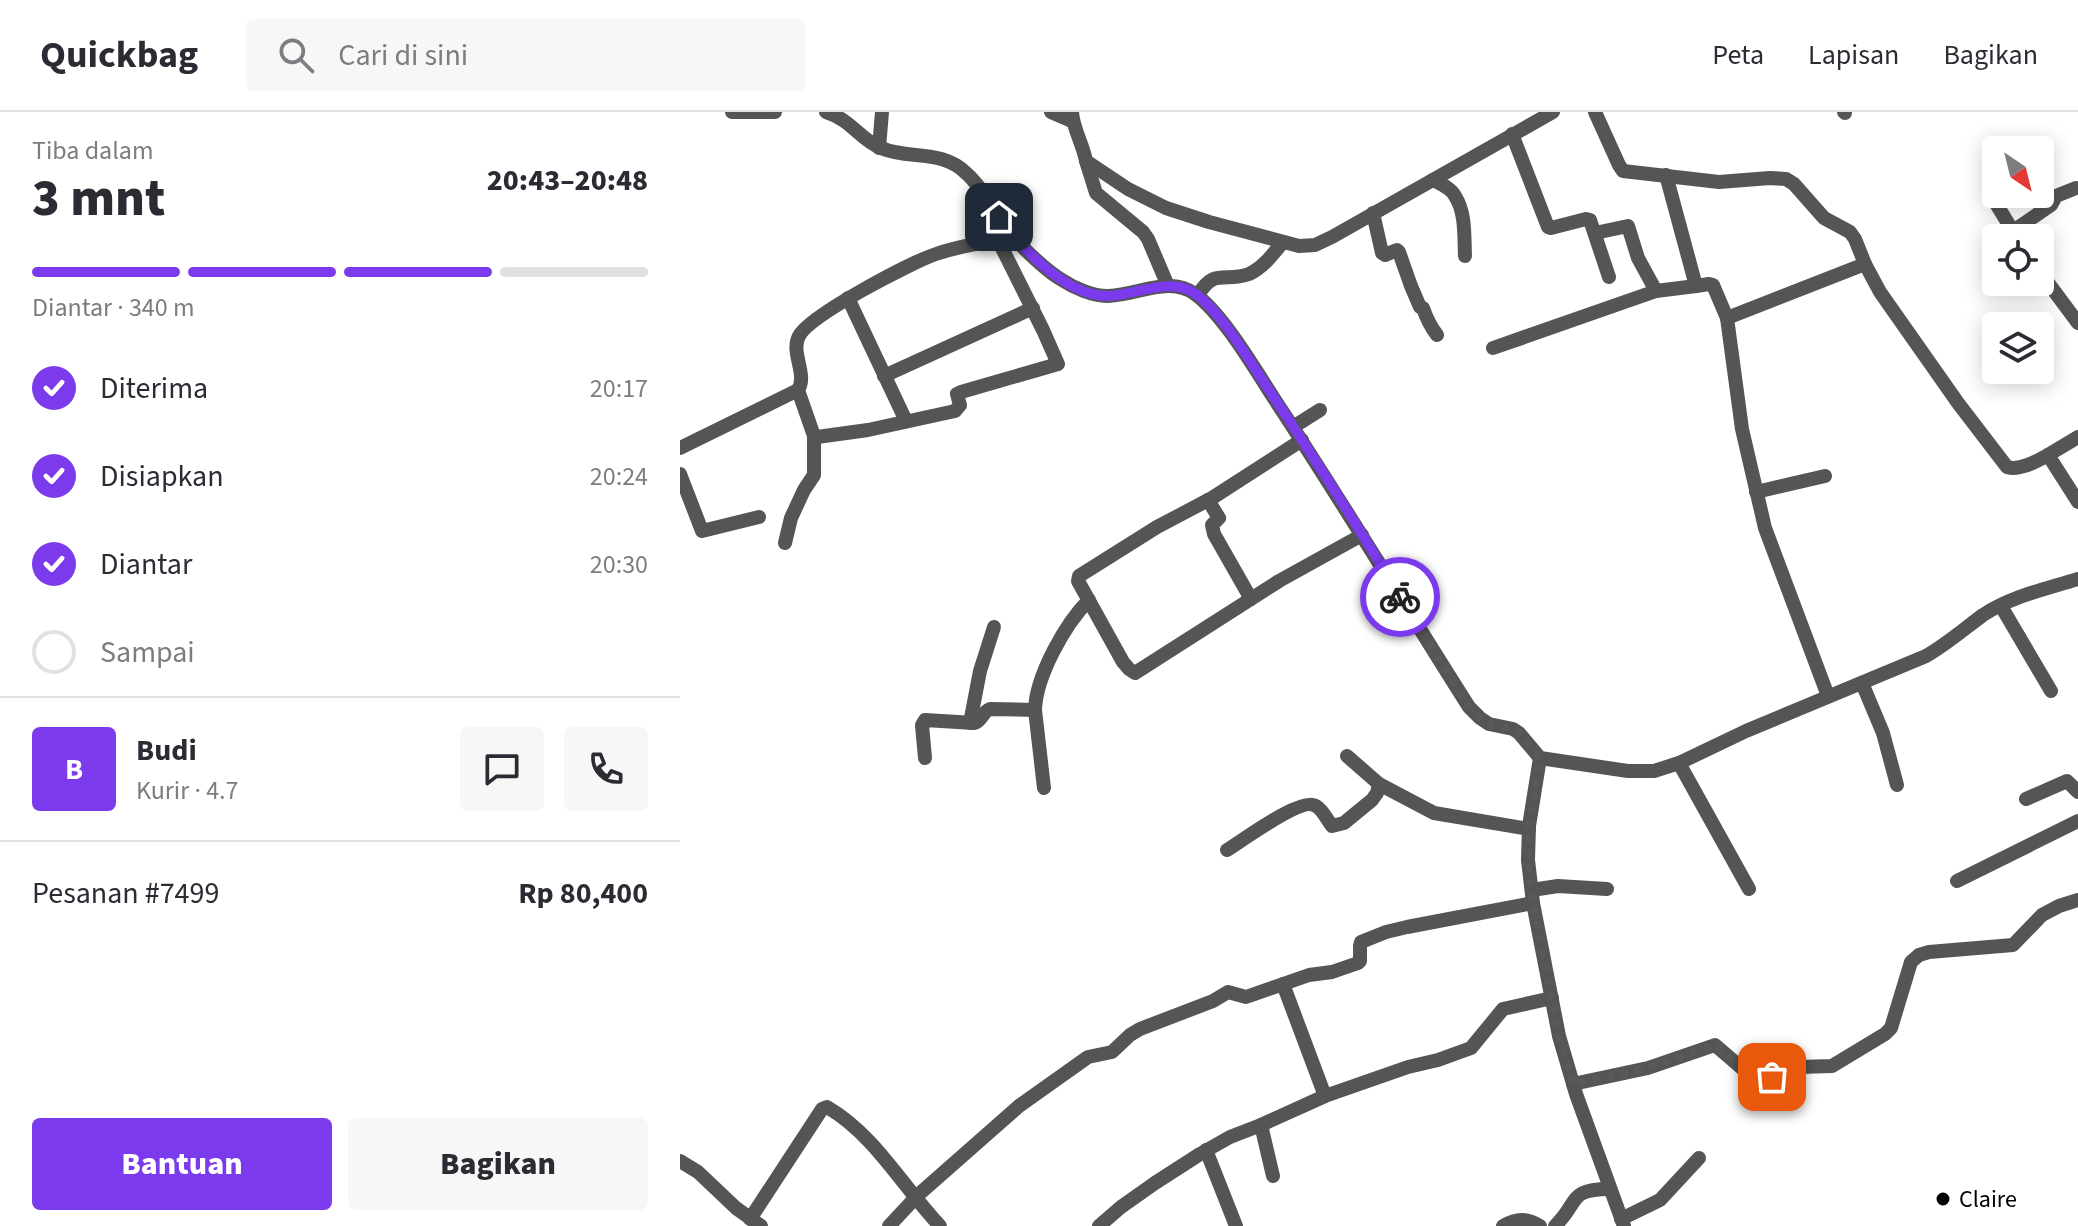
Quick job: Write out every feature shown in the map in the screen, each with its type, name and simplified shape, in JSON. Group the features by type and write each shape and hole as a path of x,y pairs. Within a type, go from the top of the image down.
{"street":[{"path":"732,112 775,112"},
{"path":"826,112 848,122 879,148 937,157 956,164 969,175 1015,238 1062,280 1093,294 1107,296 1168,286 1187,289 1198,295 1223,325 1302,440 1469,707 1489,724 1519,733 1540,758 1628,771 1654,771 1679,763 1926,656 1984,615 2024,595 2078,579"},
{"path":"879,148 882,112"},
{"path":"1051,112 1072,116 1093,188 1143,232 1168,286"},
{"path":"1086,161 1128,189 1166,208 1282,243 1308,247 1553,112"},
{"path":"1595,112 1623,171 1719,182 1786,179 1824,218 1850,232 1880,292 2007,467 2018,468 2078,437"},
{"path":"1512,134 1548,227 1588,219 1609,277"},
{"path":"1666,175 1696,286"},
{"path":"1433,180 1456,196 1465,228 1465,256"},
{"path":"2028,224 2053,204 2056,196 2076,188"},
{"path":"1373,213 1382,253 1398,251 1420,307 1437,335"},
{"path":"1595,233 1628,226 1638,258 1656,291"},
{"path":"785,543 791,518 814,475 814,436 798,390 801,380 796,347 799,335 848,298 917,262 938,253 1015,238"},
{"path":"814,436 868,430 955,411 960,405 957,394 961,392 1058,364 998,240"},
{"path":"1198,295 1205,284 1214,279 1251,273 1282,243"},
{"path":"1727,318 1865,264"},
{"path":"1493,348 1656,291 1713,285 1727,318 1742,429 1765,528 1828,696"},
{"path":"2054,291 2078,323"},
{"path":"848,298 906,421"},
{"path":"884,376 1033,308"},
{"path":"680,448 798,390"},
{"path":"1293,427 1320,410"},
{"path":"1302,440 1079,576 1078,581 1123,662 1135,673 1251,599 1362,535"},
{"path":"2048,455 2078,502"},
{"path":"680,474 702,531 759,517"},
{"path":"1756,492 1825,476"},
{"path":"1208,500 1219,518 1212,525 1214,534 1251,599"},
{"path":"1044,788 1036,698 1063,634 1076,613 1089,600"},
{"path":"2001,606 2051,691"},
{"path":"970,723 980,671 994,627"},
{"path":"1862,683 1883,733 1897,785"},
{"path":"925,758 923,722 928,719 977,723 990,709 1035,710"},
{"path":"1347,756 1379,784 1434,813 1529,827"},
{"path":"1540,758 1529,827 1528,860 1532,896 1559,1036 1622,1222 1660,1200 1699,1158"},
{"path":"1679,763 1749,889"},
{"path":"2026,799 2067,781 2078,792"},
{"path":"1227,850 1288,811 1311,804 1318,807 1332,826 1344,823 1375,797 1379,784"},
{"path":"1957,881 2078,821"},
{"path":"889,1226 1001,1120 1088,1057 1112,1052 1140,1029 1213,1001 1228,992 1246,997 1317,972 1332,972 1359,962 1361,942 1386,932 1532,896 1558,886 1607,889"},
{"path":"1573,1084 1648,1068 1715,1045 1741,1067 1758,1075 1775,1076 1799,1067 1832,1066 1885,1034 1894,1022 1909,967 1919,955 2013,945 2042,915 2078,900"},
{"path":"1283,984 1325,1096"},
{"path":"1099,1226 1132,1199 1230,1137 1325,1096 1471,1048 1503,1009 1552,998"},
{"path":"680,1161 698,1172 756,1222 822,1109 827,1107 857,1129 884,1157 940,1226"},
{"path":"1261,1125 1273,1176"},
{"path":"1206,1150 1236,1226"},
{"path":"1555,1226 1582,1192 1610,1189"},
{"path":"1503,1226 1514,1219 1523,1219 1540,1226"}],"way so far":[{"path":"1400,597 1469,707 1489,724 1519,733 1540,758 1529,826 1528,860 1533,903 1559,1036 1573,1084 1648,1068 1715,1045 1744,1070 1762,1077 1772,1077"}],"place":[{"name":"Claire","path":"1943,1199"}],"route":[{"path":"999,217 1015,238 1062,280 1076,288 1107,296 1176,286 1198,295 1218,317 1302,440 1400,597"}]}
